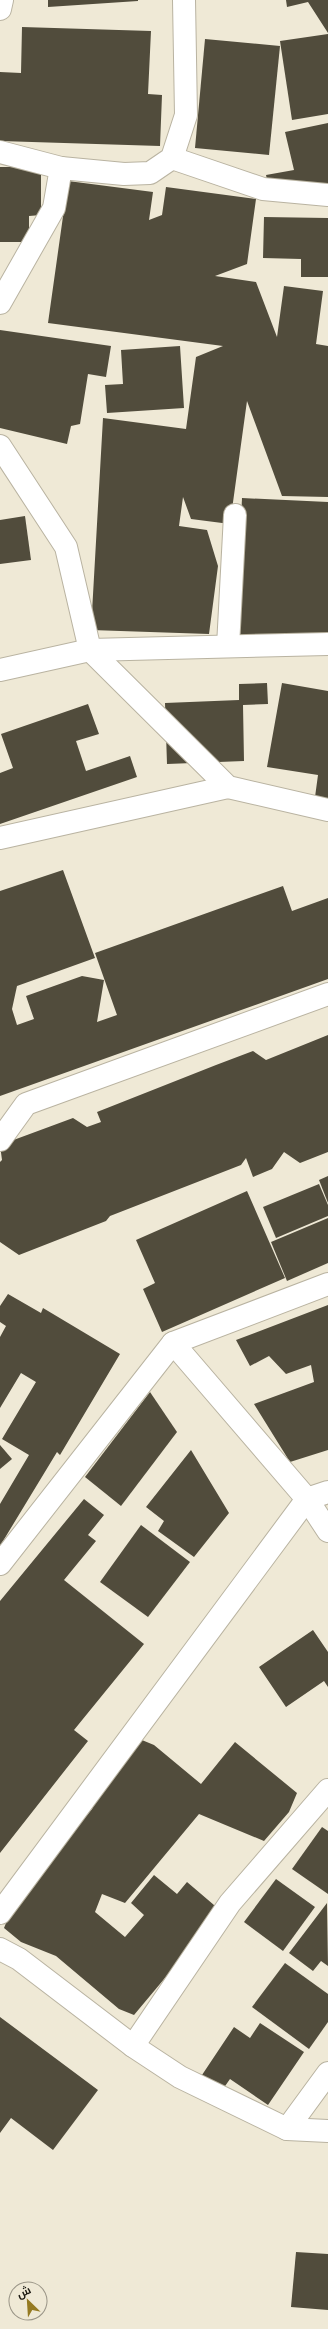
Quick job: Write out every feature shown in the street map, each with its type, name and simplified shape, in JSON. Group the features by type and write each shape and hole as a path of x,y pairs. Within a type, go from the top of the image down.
{"street":[{"path":"0,9 2,0"},
{"path":"0,152 61,168 124,174 150,173 172,158 186,115 184,0"},
{"path":"172,158 263,189 328,195"},
{"path":"0,303 54,208 61,168"},
{"path":"0,446 66,547 90,650 228,787"},
{"path":"228,646 235,515"},
{"path":"0,670 90,650 328,644"},
{"path":"0,838 228,787 328,810"},
{"path":"0,1140 26,1104 328,994"},
{"path":"0,1564 173,1343 328,1284"},
{"path":"173,1343 307,1499 328,1531"},
{"path":"0,1913 307,1499 328,1492"},
{"path":"133,2046 230,1903 328,1790"},
{"path":"0,1949 19,1960 133,2046 180,2077 288,2129 328,2130"},
{"path":"288,2129 328,2072"}],"building":[{"path":"48,0 138,0 138,1 48,7"},
{"path":"286,0 328,0 328,33 308,2 287,7"},
{"path":"22,27 151,31 148,94 162,95 160,146 0,141 0,72 21,73"},
{"path":"328,34 328,114 292,120 280,41"},
{"path":"205,39 280,46 269,155 195,148"},
{"path":"328,123 328,196 270,192 266,175 294,170 285,132"},
{"path":"0,167 41,167 41,215 29,216 29,242 0,242"},
{"path":"68,181 153,192 149,220 162,215 166,187 256,199 247,264 215,276 256,282 277,337 284,286 323,291 316,344 328,346 328,497 282,496 247,401 230,524 191,519 183,497 179,526 207,530 218,566 209,634 91,630 103,418 186,429 196,357 223,346 48,323"},
{"path":"264,217 328,218 328,277 301,277 301,259 263,258"},
{"path":"0,330 111,346 106,377 88,374 80,424 71,426 67,444 0,428"},
{"path":"180,346 184,408 107,413 105,385 123,384 121,350"},
{"path":"242,498 328,502 328,635 236,635"},
{"path":"25,516 31,560 0,564 0,520"},
{"path":"267,683 268,704 243,705 244,761 167,764 165,703 239,700 239,684"},
{"path":"282,683 328,691 328,800 315,797 318,775 267,767"},
{"path":"88,704 99,734 76,741 86,771 130,756 137,777 0,824 0,773 13,768 1,734"},
{"path":"63,870 95,958 17,986 12,1009 17,1025 34,1019 26,996 82,976 104,980 97,1022 117,1015 95,953 283,886 292,911 328,898 328,979 0,1096 0,891"},
{"path":"328,1035 328,1152 300,1163 284,1152 272,1169 253,1177 246,1158 241,1165 110,1216 106,1221 19,1255 0,1242 0,1162 2,1160 0,1145 73,1118 87,1127 101,1122 97,1112 216,1065 253,1051 266,1060"},
{"path":"328,1176 328,1203 319,1180"},
{"path":"319,1184 328,1205 328,1216 276,1238 263,1207"},
{"path":"247,1191 285,1278 162,1332 143,1289 155,1283 136,1240"},
{"path":"328,1218 328,1263 287,1281 271,1242"},
{"path":"8,1294 41,1313 43,1308 120,1354 60,1455 57,1452 0,1546 0,1504 29,1455 2,1439 36,1382 21,1373 0,1408 0,1337 6,1326 0,1322 0,1306"},
{"path":"328,1305 328,1450 290,1462 254,1404 314,1382 311,1365 286,1374 269,1356 250,1366 236,1340"},
{"path":"150,1392 177,1432 121,1506 85,1477"},
{"path":"0,1445 12,1459 0,1469"},
{"path":"191,1450 229,1513 194,1557 158,1531 164,1521 146,1507"},
{"path":"84,1499 104,1515 88,1535 96,1541 64,1580 144,1644 74,1730 88,1741 0,1853 0,1601"},
{"path":"141,1525 190,1562 148,1617 100,1582"},
{"path":"313,1630 328,1652 328,1687 324,1681 286,1707 259,1667"},
{"path":"137,1738 154,1745 201,1784 235,1742 297,1793 289,1812 264,1841 199,1814 125,1903 102,1894 95,1912 125,1937 144,1915 131,1903 154,1875 177,1894 187,1882 221,1911 134,2015 119,2009 56,1956 21,1942 4,1928 15,1901 92,1809 98,1794"},
{"path":"322,1827 328,1831 328,1894 292,1869"},
{"path":"276,1879 315,1907 283,1951 244,1922"},
{"path":"327,1903 328,1966 321,1961 313,1971 289,1953"},
{"path":"285,1963 328,1994 328,2022 309,2049 252,2007"},
{"path":"0,2017 98,2090 53,2150 11,2118 0,2133"},
{"path":"260,2023 304,2052 268,2105 230,2079 223,2089 202,2075 234,2027 250,2038"},
{"path":"296,2252 328,2254 328,2310 291,2307"}]}
